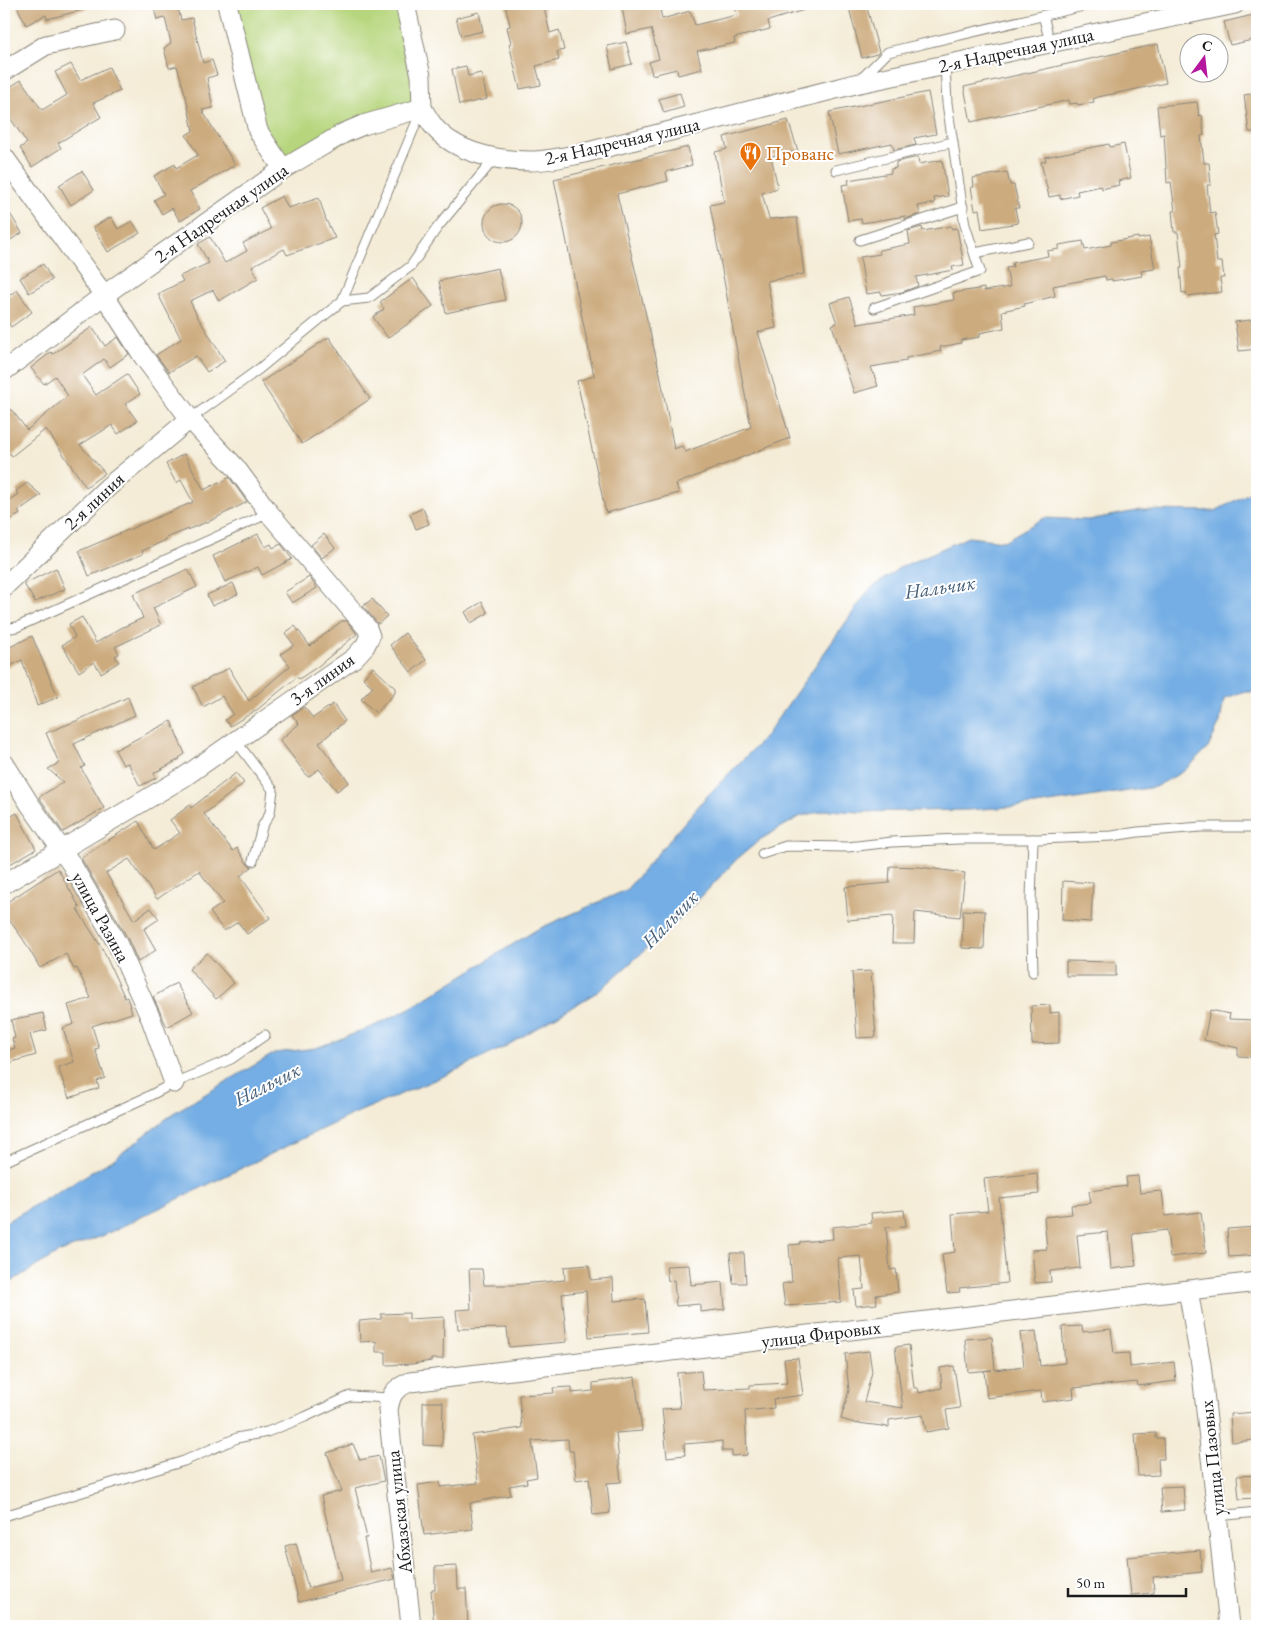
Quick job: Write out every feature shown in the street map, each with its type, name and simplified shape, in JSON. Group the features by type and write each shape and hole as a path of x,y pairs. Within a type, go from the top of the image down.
{"street":[{"path":"226,4 258,131 283,169"},
{"path":"405,4 421,76 422,108"},
{"name":"2-я Надречная улица","path":"4,371 104,295 283,169 344,133 363,125 422,108 434,127 451,142 495,158 532,161 580,154 855,84 1214,6 1235,4"},
{"path":"4,71 46,45 116,30"},
{"name":"3-я линия","path":"4,157 104,295 143,356 190,419 236,468 269,513 366,628 370,636 366,646 354,658 184,777 4,884"},
{"name":"2-я линия","path":"4,588 108,486 190,419"},
{"name":"улица Разина","path":"4,763 29,804 62,849 95,904 128,966 151,1019 174,1083"},
{"name":"улица Фировых","path":"390,1398 395,1390 410,1382 1257,1282"},
{"name":"улица Пазовых","path":"1188,1290 1201,1364 1229,1626"},
{"name":"Абхазская улица","path":"390,1398 389,1422 411,1626"}],"lane":[{"path":"855,84 888,52 1092,4"},
{"path":"1043,15 1050,43"},
{"path":"874,308 980,271 965,225 947,103 945,65"},
{"path":"190,419 258,369 342,301 422,108"},
{"path":"836,170 953,142"},
{"path":"342,301 369,298 412,266 437,228 495,158"},
{"path":"860,240 963,206"},
{"path":"975,254 1028,242"},
{"path":"4,629 17,627 269,513"},
{"path":"236,741 273,790 270,814 262,827 253,861"},
{"path":"762,854 786,846 848,847 892,842 1112,836 1138,832 1201,828 1257,827"},
{"path":"1033,839 1031,899 1033,972"},
{"path":"4,1162 174,1083 231,1059 265,1035"},
{"path":"4,1516 184,1462 237,1438 267,1432 305,1417 350,1396 390,1398"},
{"path":"1218,1516 1257,1512"}],"green space":[{"path":"227,4 405,4 422,108 283,169 265,142"}],"water":[{"name":"Нальчик","path":"1257,489 1257,692 1242,692 1224,699 1220,722 1208,748 1184,771 1155,787 1036,805 968,810 859,812 828,810 801,816 761,839 737,859 681,918 599,991 503,1048 444,1076 351,1115 102,1236 58,1253 4,1286 4,1223 114,1159 175,1112 275,1053 316,1048 374,1026 412,1007 536,930 626,890 708,795 764,738 868,591 899,568 968,537 1004,541 1044,518 1089,520 1141,510 1215,511"}],"building":[{"path":"16,4 89,4 90,8 47,19 46,15 26,25"},
{"path":"153,4 177,4 181,20 192,18 203,63 212,60 217,75 207,78 213,108 202,110 235,165 190,191 200,209 180,221 172,208 162,214 154,200 164,194 154,176 175,164 176,168 198,155 186,135 193,131 177,66 169,68 164,48 171,43 165,18 157,20"},
{"path":"505,4 543,4 550,33 559,30 564,50 557,52 559,60 536,66 541,85 520,89 509,44 511,43 507,27 510,26"},
{"path":"639,4 659,4 662,19 690,11 695,25 737,15 734,4 813,4 814,7 768,21 770,29 734,38 735,43 697,51 702,69 678,75 677,69 652,75 649,62 659,59 651,29 627,34 622,7"},
{"path":"848,4 866,4 879,52 877,54 862,58"},
{"path":"479,12 483,31 461,36 456,18"},
{"path":"1257,14 1257,39 1230,45 1224,22"},
{"path":"626,42 632,64 612,69 607,46"},
{"path":"1158,44 1166,83 1098,97 1093,99 1094,102 1078,105 1077,103 1070,104 1069,100 971,122 964,87"},
{"path":"71,64 80,80 109,67 120,91 93,103 101,117 58,143 61,148 32,167 20,148 27,143 4,109 4,91 21,80 42,110 67,95 55,72"},
{"path":"466,66 468,76 481,73 487,99 459,105 452,69"},
{"path":"928,92 936,134 914,138 916,145 894,150 892,143 838,154 829,112"},
{"path":"680,93 684,107 664,113 659,99"},
{"path":"1257,93 1257,132 1249,132 1244,95"},
{"path":"1197,102 1199,116 1202,115 1204,135 1201,136 1204,163 1209,163 1211,185 1207,185 1210,213 1215,212 1218,234 1214,235 1217,262 1222,262 1224,278 1220,278 1222,292 1187,296 1186,292 1182,293 1180,268 1182,268 1178,232 1174,232 1172,211 1175,211 1171,182 1167,183 1164,134 1160,135 1157,106"},
{"path":"788,120 798,151 771,156 778,188 762,193 769,219 797,218 804,274 767,281 776,328 758,332 790,438 676,484 679,493 606,513 577,381 594,376 554,179 688,147 692,165 666,172 668,181 617,194 660,374 674,449 682,446 685,452 751,427 710,205 724,202 715,152 727,149 724,137"},
{"path":"1109,144 1110,147 1124,144 1131,178 1118,181 1119,185 1102,189 1101,186 1077,191 1078,195 1060,199 1060,195 1049,197 1041,162 1046,161 1045,157"},
{"path":"918,157 919,164 942,160 948,196 934,198 935,203 918,206 920,214 905,219 905,216 862,223 861,219 848,221 842,185 849,184 848,180 891,173 891,169 896,168 896,162"},
{"path":"82,171 94,190 71,205 59,185"},
{"path":"1007,172 1010,185 1014,185 1019,208 1015,208 1018,223 982,229 979,209 975,210 971,187 974,187 973,178"},
{"path":"282,196 288,208 319,198 326,220 335,238 287,255 284,249 252,266 258,278 219,301 213,290 190,301 197,316 225,361 207,372 196,356 169,372 156,355 181,339 158,294 183,281 180,276 209,263 198,244 210,237 225,263 247,251 243,243 271,229 260,208"},
{"path":"4,204 22,233 4,244"},
{"path":"503,204 517,209 522,223 517,237 503,242 489,237 484,223 489,209"},
{"path":"111,217 118,229 132,221 140,233 108,252 93,227"},
{"path":"951,226 952,229 957,228 964,265 952,267 953,270 916,277 918,286 902,292 882,295 881,292 866,294 860,257 880,254 879,250 910,244 908,231 922,227 923,231"},
{"path":"1138,237 1138,239 1149,237 1155,269 1141,271 1142,276 1112,281 1112,279 1106,280 1105,276 1053,286 1055,296 1002,311 1004,328 980,333 980,337 961,340 961,343 940,347 941,351 906,358 906,361 871,367 878,386 854,393 832,325 837,323 830,303 849,297 858,324 914,315 913,307 954,300 953,293 984,288 984,291 1010,287 1006,268 1013,267 1012,263 1048,256 1047,251 1059,249 1059,245 1083,241 1085,250 1111,245 1111,242"},
{"path":"43,264 52,280 29,293 20,278"},
{"path":"498,268 505,300 446,313 439,281"},
{"path":"413,278 433,306 388,338 373,317 384,309 380,302"},
{"path":"17,290 32,312 11,327 4,316 4,299"},
{"path":"1257,319 1257,349 1239,351 1235,322"},
{"path":"92,327 105,346 118,337 129,354 110,367 104,359 82,375 96,395 127,374 140,394 125,404 137,421 118,434 112,425 80,445 105,473 86,487 46,429 12,456 10,453 4,457 4,415 11,409 27,430 68,396 55,376 44,384 31,368 51,352 53,354"},
{"path":"329,337 370,399 302,444 261,382"},
{"path":"184,454 204,490 219,482 220,484 229,477 247,502 212,520 166,538 166,540 142,551 143,554 89,576 79,551 193,502 181,480 176,483 166,464"},
{"path":"27,483 41,495 18,511 20,514 4,524 4,504 18,494 16,491"},
{"path":"423,508 429,524 416,529 410,514"},
{"path":"258,534 265,547 271,544 273,548 281,544 292,559 262,575 258,567 225,582 213,556"},
{"path":"324,534 335,548 322,558 311,545"},
{"path":"56,568 65,589 35,602 24,584"},
{"path":"188,569 197,587 153,608 161,625 115,647 119,654 115,656 119,662 101,673 94,662 79,672 62,645 75,637 69,624 82,617 96,643 121,628 143,618 133,594"},
{"path":"309,577 317,588 292,603 285,592"},
{"path":"233,583 238,594 212,606 207,595"},
{"path":"372,599 387,616 378,624 363,606"},
{"path":"482,602 488,613 471,623 465,612"},
{"path":"343,620 344,622 346,620 357,634 317,667 299,679 297,677 258,709 230,726 225,720 233,714 222,696 203,707 193,687 229,668 249,701 290,666 281,654 294,645 285,633 295,626 310,646"},
{"path":"405,633 426,660 411,672 390,645"},
{"path":"32,636 58,697 37,706 22,660 4,669 4,650"},
{"path":"373,667 395,688 395,693 376,713 361,699 373,687 363,678"},
{"path":"128,697 135,715 74,744 85,766 81,768 104,808 63,832 39,797 63,782 48,769 59,763 46,733"},
{"path":"333,704 345,721 319,743 349,782 337,791 319,769 308,777 280,740 299,724 292,715 304,707 313,718"},
{"path":"171,721 185,754 180,759 154,773 156,778 140,786 128,763 123,765 115,750"},
{"path":"236,773 244,783 204,814 233,851 237,848 248,865 252,867 240,876 270,918 247,934 238,922 224,931 210,912 223,903 199,871 157,899 129,859 106,873 134,920 151,908 159,919 144,929 156,950 138,962 127,937 81,858 138,821 154,850 180,833 170,820 190,805 191,808"},
{"path":"17,813 36,849 10,864 4,852 4,820"},
{"path":"890,866 919,867 965,873 960,917 915,912 914,943 892,943 893,916 848,920 845,887 889,883"},
{"path":"58,869 80,908 77,909 102,948 125,998 127,997 132,1013 92,1026 99,1048 95,1049 105,1078 97,1081 99,1088 69,1098 58,1067 74,1062 63,1028 74,1024 68,1005 91,998 77,968 74,969 66,954 40,968 23,939 4,913 4,904"},
{"path":"1063,881 1093,883 1091,922 1062,920"},
{"path":"963,910 985,911 984,949 962,948"},
{"path":"207,953 234,983 216,999 189,969"},
{"path":"1066,961 1116,962 1116,976 1066,976"},
{"path":"871,971 876,1037 857,1038 852,972"},
{"path":"176,983 193,1012 167,1027 153,997"},
{"path":"1050,1005 1050,1013 1059,1012 1059,1043 1032,1044 1031,1006"},
{"path":"1210,1010 1230,1014 1229,1019 1257,1020 1255,1057 1238,1056 1238,1048 1204,1040"},
{"path":"43,1013 47,1030 30,1034 36,1055 9,1063 5,1051 15,1048 12,1039 15,1038 11,1020"},
{"path":"1037,1173 1039,1194 999,1198 1007,1283 959,1288 960,1292 947,1293 942,1254 955,1252 952,1214 988,1211 984,1179"},
{"path":"1138,1176 1140,1193 1162,1191 1165,1216 1201,1212 1206,1253 1170,1257 1167,1230 1133,1234 1136,1266 1111,1269 1108,1232 1077,1235 1080,1268 1050,1271 1051,1282 1035,1283 1032,1250 1047,1249 1044,1217 1072,1214 1071,1205 1091,1203 1089,1191 1127,1186 1126,1177"},
{"path":"904,1210 906,1226 886,1227 890,1270 896,1269 898,1292 876,1295 877,1304 856,1306 854,1290 864,1289 861,1256 838,1258 841,1302 785,1306 782,1284 792,1282 789,1245 833,1239 832,1227 872,1223 871,1213"},
{"path":"1256,1227 1257,1255 1229,1257 1227,1229"},
{"path":"730,1253 744,1253 746,1283 733,1283"},
{"path":"589,1265 591,1280 613,1278 614,1301 645,1299 648,1332 589,1337 586,1291 562,1294 567,1342 509,1347 507,1328 458,1329 456,1310 471,1309 469,1269 482,1269 484,1285 512,1285 565,1280 564,1267"},
{"path":"689,1265 691,1285 723,1282 725,1309 700,1312 700,1304 676,1306 674,1280 668,1281 666,1266"},
{"path":"409,1313 409,1319 444,1317 443,1359 431,1359 431,1361 412,1364 386,1365 386,1352 376,1352 376,1341 360,1342 359,1321 381,1319 381,1314"},
{"path":"1082,1326 1083,1332 1111,1329 1114,1354 1129,1353 1130,1367 1174,1362 1176,1381 1138,1386 1137,1382 1073,1388 1074,1398 1042,1402 1041,1391 987,1398 984,1371 992,1370 968,1372 965,1339 992,1337 995,1370 1024,1366 1020,1333 1036,1331 1040,1366 1065,1363 1062,1327"},
{"path":"909,1345 914,1388 918,1388 919,1393 942,1388 940,1368 954,1366 960,1408 946,1410 949,1428 926,1432 923,1415 889,1420 889,1427 858,1424 841,1419 849,1390 845,1354 869,1351 872,1372 864,1402 903,1408 895,1347"},
{"path":"798,1358 803,1395 773,1399 774,1408 745,1411 747,1455 732,1456 732,1451 722,1451 722,1441 684,1444 685,1455 667,1457 662,1409 680,1408 677,1373 701,1371 703,1390 750,1388 750,1385 787,1383 784,1359"},
{"path":"635,1377 642,1431 616,1433 621,1482 607,1483 610,1513 593,1515 589,1478 576,1480 573,1451 569,1451 568,1439 532,1441 537,1477 526,1479 527,1483 509,1486 511,1495 470,1503 473,1529 424,1535 418,1485 440,1482 440,1487 478,1483 472,1435 522,1428 519,1395 554,1393 553,1388 572,1387 572,1393 593,1391 593,1383"},
{"path":"423,1402 443,1402 442,1446 423,1445"},
{"path":"1257,1412 1257,1440 1232,1442 1230,1414"},
{"path":"1156,1433 1156,1438 1163,1438 1164,1459 1158,1459 1159,1475 1138,1476 1135,1434"},
{"path":"353,1444 360,1460 379,1456 384,1481 355,1488 367,1538 364,1538 371,1573 392,1568 395,1579 299,1602 285,1546 296,1543 308,1588 341,1580 321,1496 342,1491 327,1453"},
{"path":"1257,1475 1257,1498 1239,1499 1237,1476"},
{"path":"1183,1486 1185,1510 1162,1512 1160,1487"},
{"path":"1200,1550 1202,1572 1153,1577 1154,1593 1131,1595 1127,1557"},
{"path":"457,1566 458,1589 466,1589 468,1626 434,1626 431,1590 435,1590 435,1567"}],"place":[{"name":"Прованс","path":"750,172"}]}
